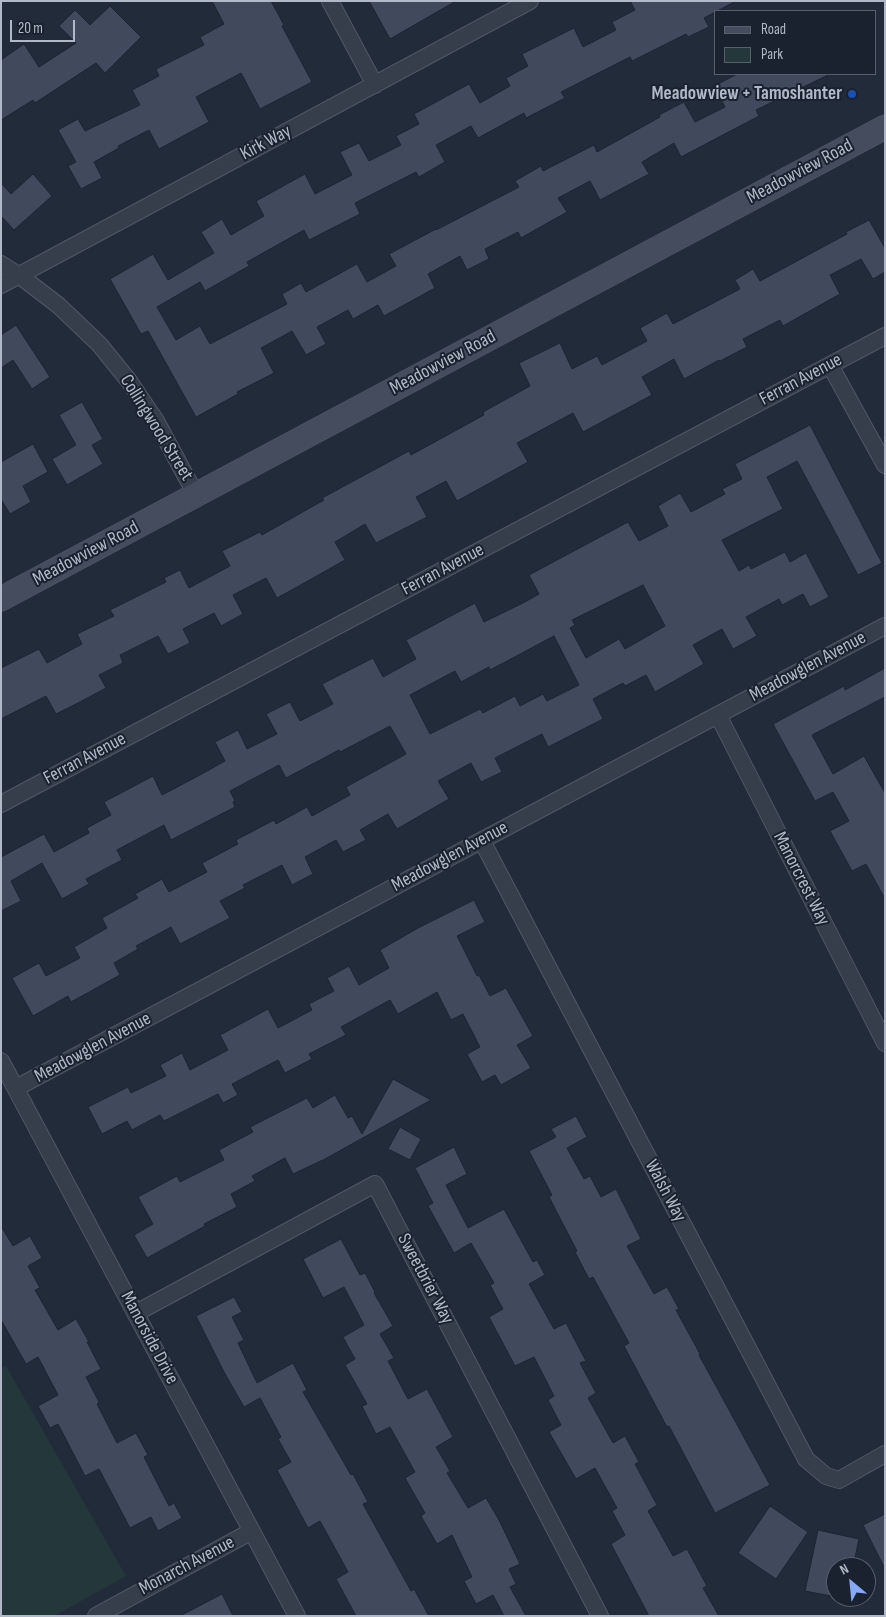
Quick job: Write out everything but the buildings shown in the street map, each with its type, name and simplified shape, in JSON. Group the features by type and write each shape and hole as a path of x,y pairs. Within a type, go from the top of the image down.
{"main road":[{"name":"Meadowview Road","path":"1,599 885,127"}],"street":[{"path":"330,1 375,85"},
{"name":"Kirk Way","path":"1,286 530,1"},
{"name":"Collingwood Street","path":"1,264 58,304 99,344 129,381 156,421 196,495"},
{"name":"Ferran Avenue","path":"1,804 885,336"},
{"path":"830,365 885,465"},
{"name":"Meadowglen Avenue","path":"16,1088 885,626"},
{"name":"Manorcrest Way","path":"718,715 885,1043"},
{"name":"Walsh Way","path":"482,841 806,1459 826,1476 839,1480 885,1454"},
{"name":"Manorside Drive","path":"1,1061 297,1616"},
{"name":"Sweetbrier Way","path":"136,1313 375,1184 600,1616"},
{"name":"Monarch Avenue","path":"96,1616 252,1531"}],"green space":[{"path":"6,1366 126,1576 54,1616 1,1616 1,1368"}],"place":[{"name":"Meadowview + Tamoshanter","path":"852,94"}]}
